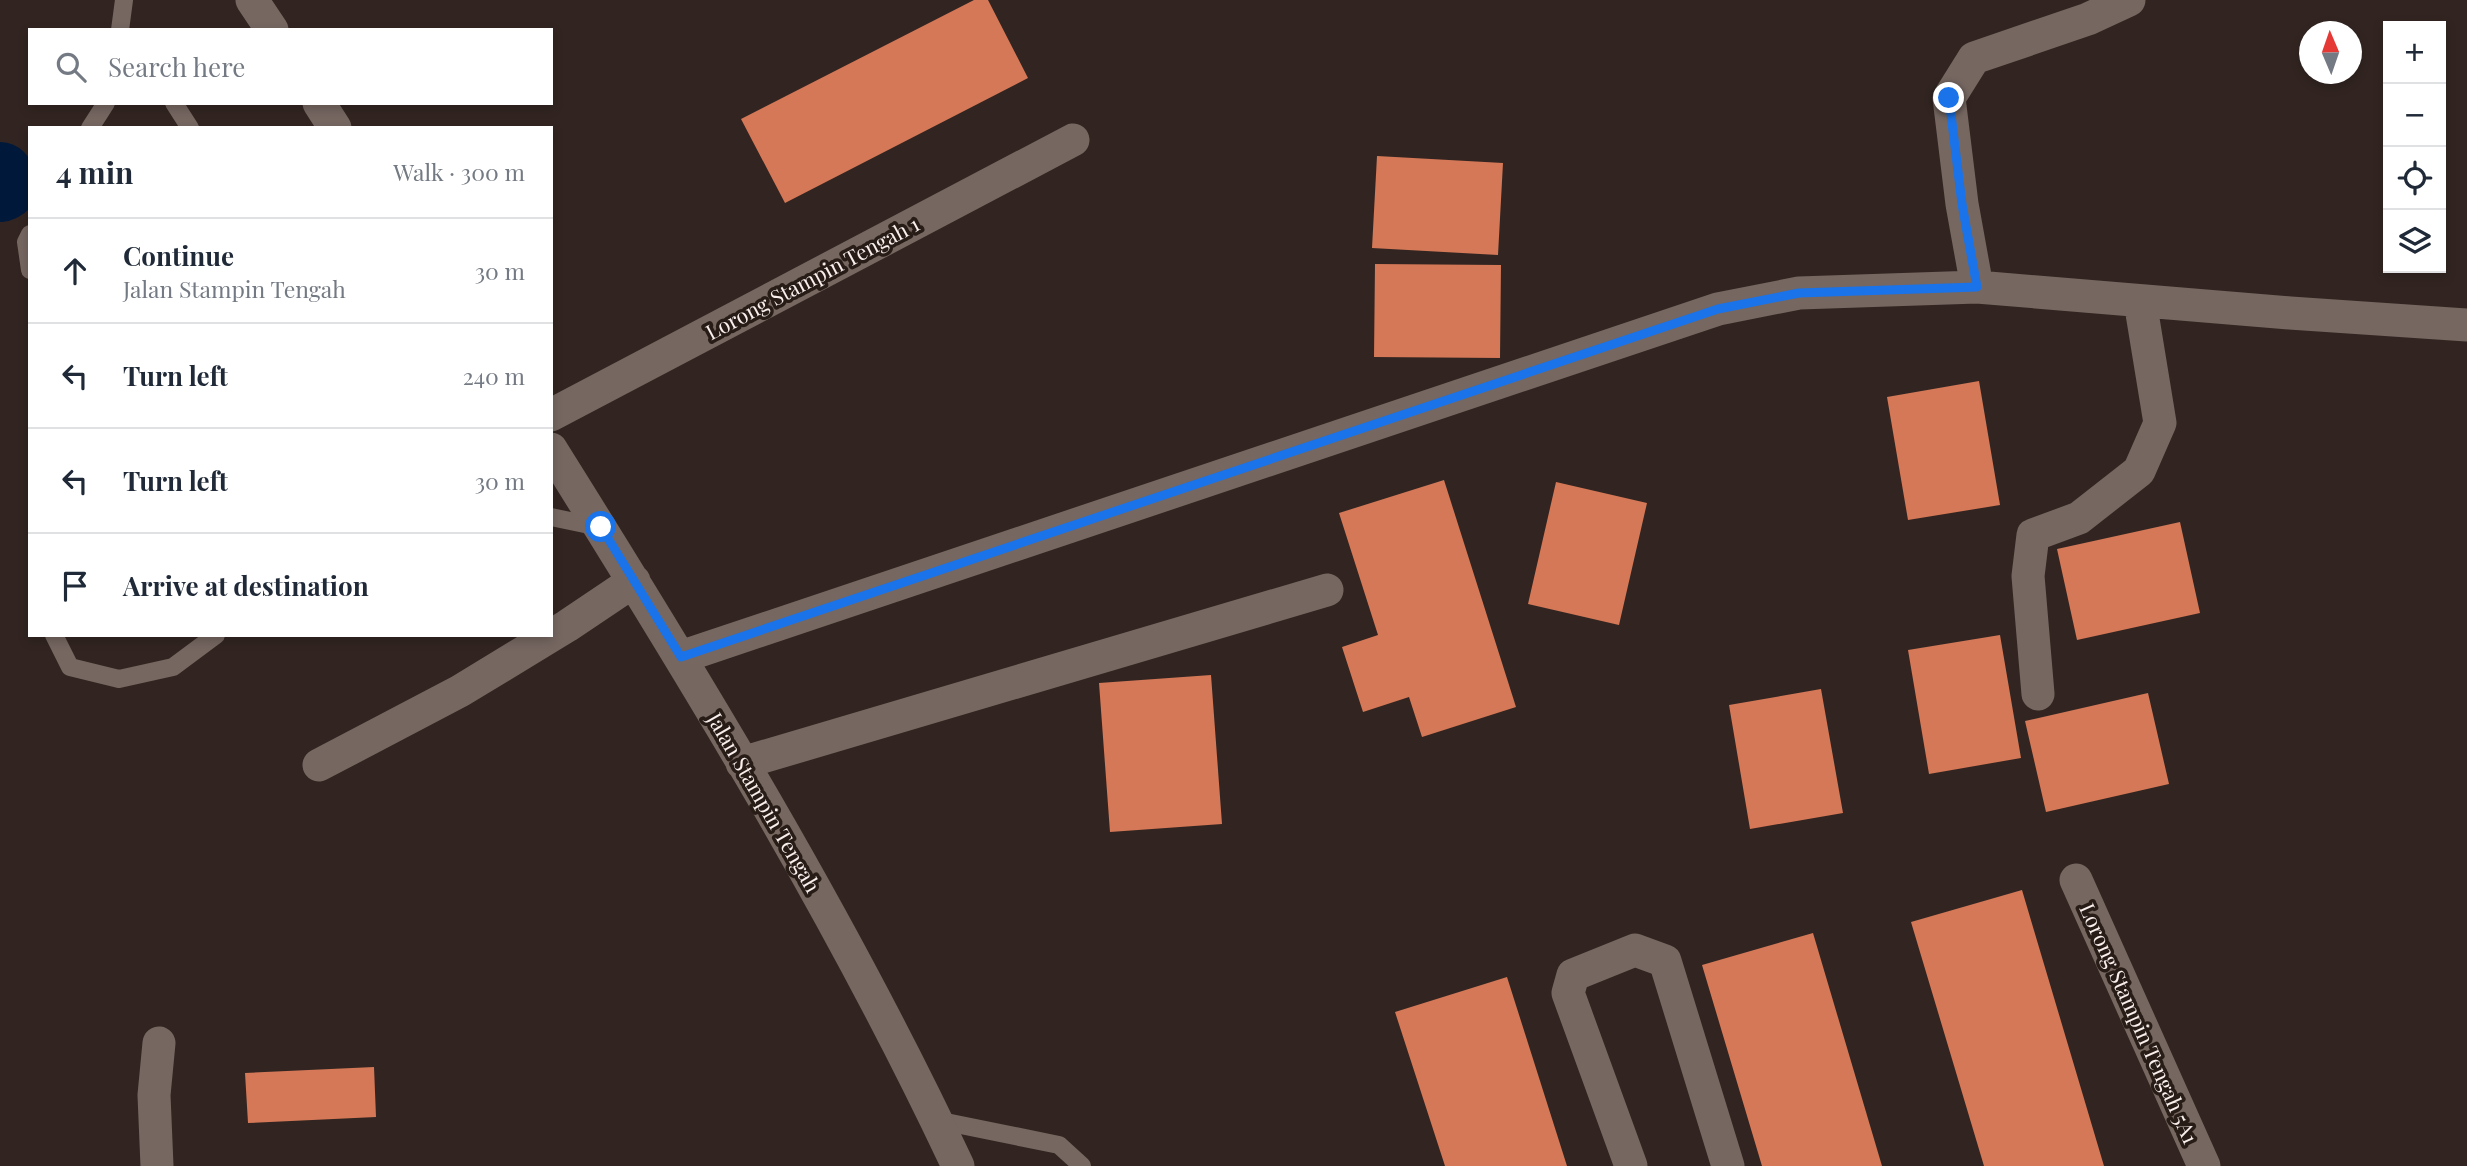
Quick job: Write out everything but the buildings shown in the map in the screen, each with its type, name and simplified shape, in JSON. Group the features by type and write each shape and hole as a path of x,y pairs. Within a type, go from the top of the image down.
{"street":[{"path":"253,0 271,28"},
{"path":"1977,287 1962,204 1949,98 1974,58 2088,19 2129,0"},
{"path":"320,105 334,126"},
{"name":"Lorong Stampin Tengah 1","path":"553,414 1073,140"},
{"path":"681,657 1718,309 1799,293 1977,287 2467,325"},
{"path":"2038,694 2028,576 2033,535 2079,518 2139,471 2160,423 2140,301"},
{"name":"Jalan Stampin Tengah","path":"553,452 681,657 842,936 958,1166"},
{"path":"553,635 634,581"},
{"path":"742,763 1327,590"},
{"path":"319,765 460,691 549,637"},
{"name":"Lorong Stampin Tengah 5A1","path":"2076,880 2204,1166"},
{"path":"1631,1166 1568,993 1573,975 1635,950 1665,961 1728,1166"},
{"path":"157,1166 154,1095 159,1043"}],"lane":[{"path":"120,28 124,0"},
{"path":"91,126 105,105"},
{"path":"175,105 189,126"},
{"path":"28,238 28,256"},
{"path":"553,517 601,527"},
{"path":"55,637 70,667 119,679 173,667 213,637"},
{"path":"936,1121 1059,1145 1082,1166"}],"waterway":[{"path":"0,176 4,186 0,188"}],"route":[{"path":"601,527 681,657 1382,424 1718,309 1799,293 1977,287 1962,204 1949,98"}]}
